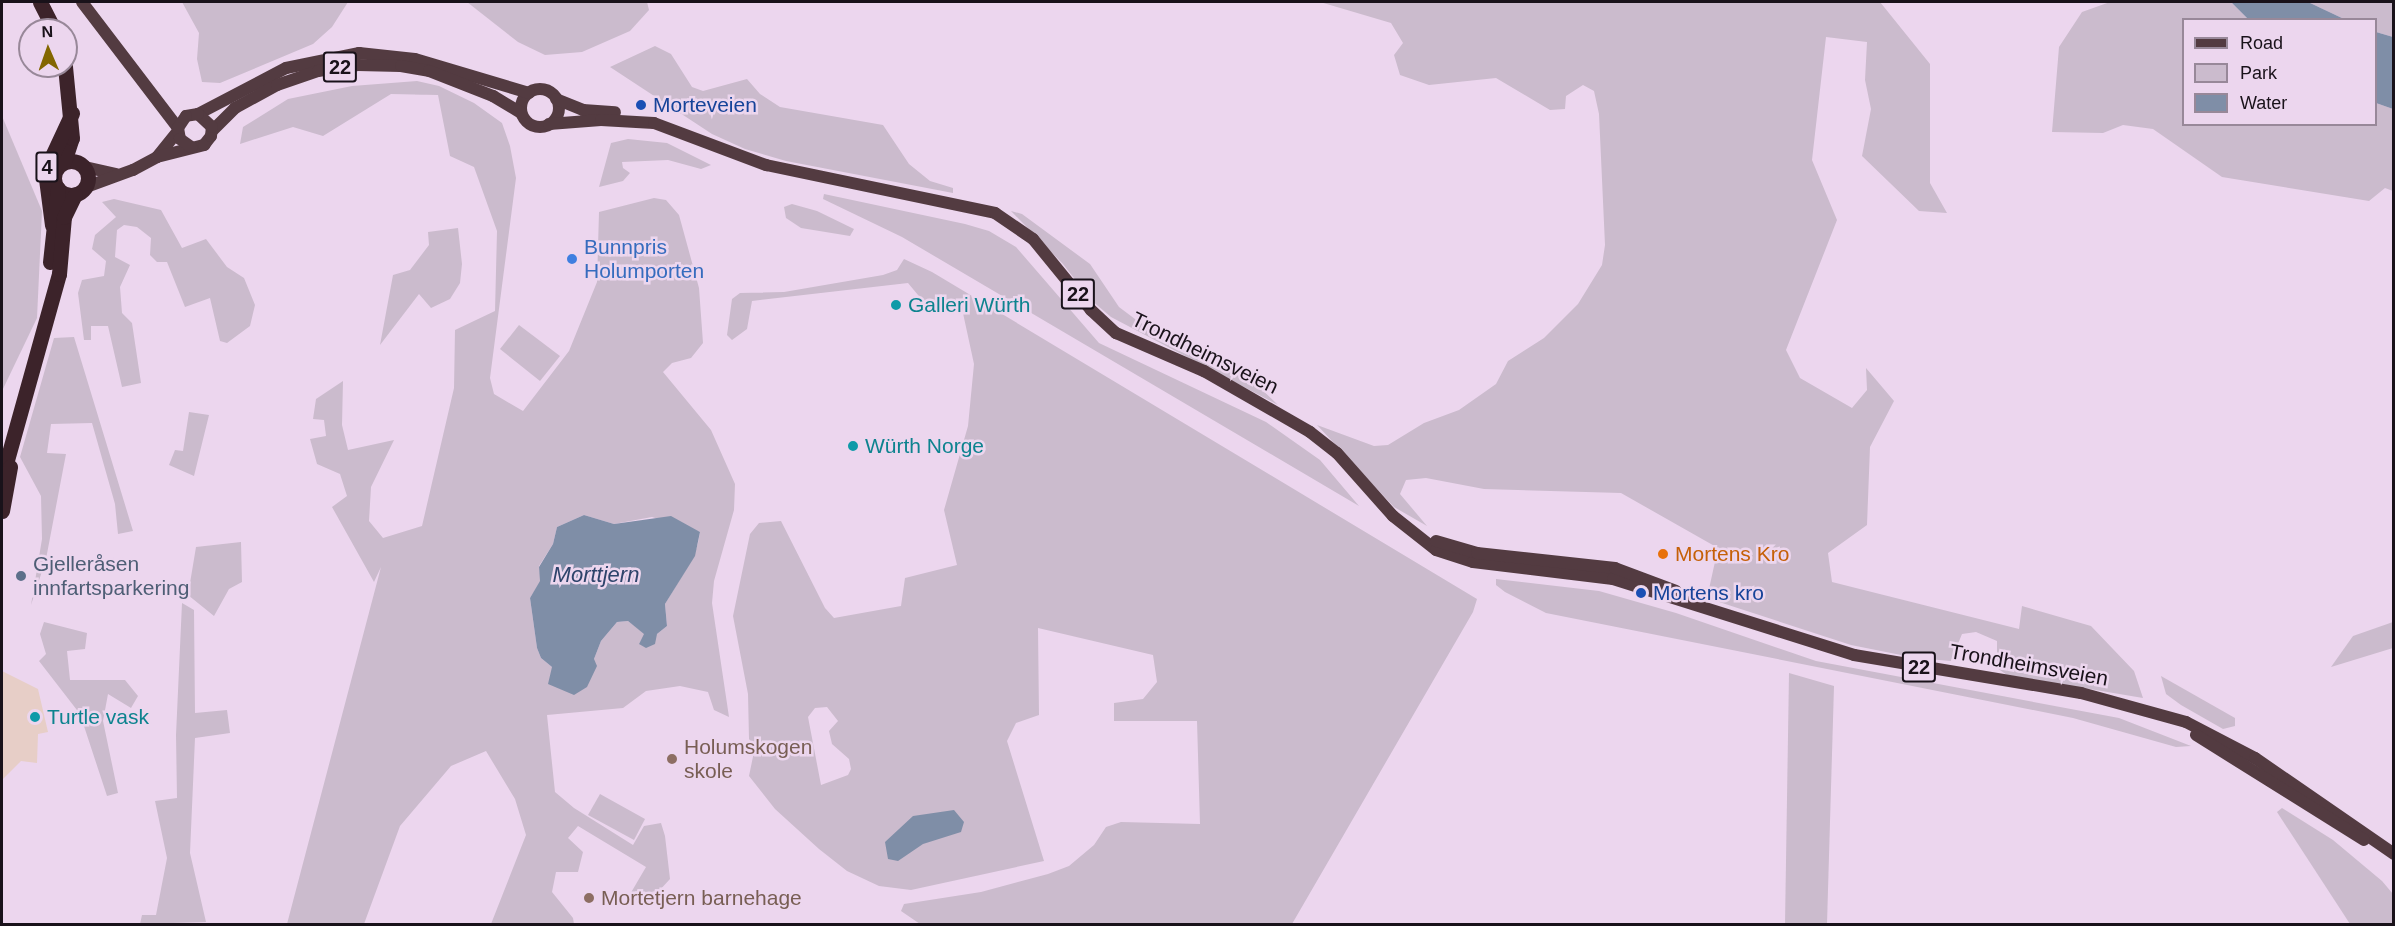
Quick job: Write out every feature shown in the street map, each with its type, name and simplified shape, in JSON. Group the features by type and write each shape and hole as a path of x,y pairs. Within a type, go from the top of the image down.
{"highway":[{"path":"40,2 48,18"},
{"name":"4","path":"2,511 11,455 51,297 59,274 64,218 81,190 84,166 67,78"},
{"name":"4","path":"51,297 52,225 58,188 55,171 64,162 72,138 72,108"},
{"name":"4","path":"52,225 44,176 72,108"},
{"name":"4","path":"64,162 84,166"},
{"name":"4","path":"58,188 81,190"},
{"name":"4","path":"2,478 11,455"}],"main road":[{"path":"82,2 132,72 160,102 178,129 180,139 191,147"},
{"name":"22","path":"159,155 178,129 194,114 286,68 329,56 359,53 415,58 529,93 544,90 556,99"},
{"name":"22","path":"81,190 159,155 204,145 212,130 235,108 277,86 311,73 358,65 401,66 429,71 493,96 521,113 532,126 549,124"},
{"path":"521,113 521,104 529,93"},
{"path":"549,124 558,113 556,99"},
{"name":"Trondheimsveien","path":"556,99 583,110 667,118 691,128 711,142"},
{"path":"160,102 208,120 212,130"},
{"name":"Trondheimsveien","path":"549,124 644,121 711,142 766,165 955,203 1004,218 1033,239 1110,328 1140,346 1214,376 1310,432 1337,453 1427,545 1462,560 1600,576 1696,602 1854,655 2081,693 2146,710 2222,749 2394,856"},
{"path":"84,166 117,175"}],"shaded area":[{"path":"2,671 38,689 48,732 38,734 37,763 21,761 2,780"}],"green space":[{"path":"182,2 348,2 332,27 313,44 220,83 202,82 197,59 199,33"},
{"path":"467,2 647,2 649,10 630,31 582,52 545,55 518,42"},
{"path":"1320,2 1880,2 1930,64 1930,183 1947,213 1919,211 1862,156 1871,109 1865,80 1867,42 1826,37 1812,160 1837,220 1786,350 1800,378 1852,408 1867,390 1866,368 1894,401 1870,447 1867,525 1828,553 1832,582 2019,629 2022,606 2091,626 2134,671 2143,698 2007,675 1997,668 1997,641 1976,632 1962,634 1951,661 1916,658 1851,645 1716,601 1710,598 1709,589 1718,548 1621,493 1484,489 1426,478 1406,480 1400,494 1427,526 1394,507 1317,425 1374,446 1388,445 1424,423 1459,410 1496,384 1508,361 1544,338 1578,304 1602,265 1605,245 1599,114 1594,91 1583,85 1566,96 1565,109 1550,110 1496,78 1429,85 1400,75 1394,55 1403,43 1391,23"},
{"path":"2110,2 2231,2 2247,18 2182,18 2182,126 2377,126 2377,103 2393,109 2393,191 2385,188 2369,201 2222,177 2153,129 2123,125 2103,133 2052,132 2059,47 2082,12"},
{"path":"2308,2 2393,2 2393,37 2377,32 2377,18 2342,18"},
{"path":"655,46 671,54 692,87 703,91 747,79 760,94 780,107 883,125 909,164 930,181 953,188 953,193 786,161 745,149 712,134 610,67"},
{"path":"417,81 439,86 474,103 502,123 510,146 516,178 490,378 494,394 523,411 569,351 597,282 599,212 654,198 666,200 679,215 699,288 703,343 691,358 672,363 663,372 711,430 735,484 734,510 714,581 712,603 729,717 714,710 708,692 680,686 646,691 623,708 547,715 555,792 574,808 633,845 644,826 661,823 665,836 670,879 646,905 629,896 646,867 578,826 568,838 583,852 578,872 556,872 552,892 573,918 574,924 491,924 526,835 515,799 486,751 451,766 400,826 364,924 287,924 381,567 374,582 332,507 347,496 340,474 317,464 310,439 326,436 324,420 313,419 316,399 343,381 342,425 348,450 394,440 371,487 369,521 383,538 422,526 454,388 455,330 495,311 497,231 474,167 450,156 438,95 391,94 323,136 293,127 240,144 243,127 288,99 352,86","holes":["584,515 614,524 652,517 700,532 694,556 665,604 667,626 639,644 645,634 628,621 617,622 601,641 594,659 552,667 541,658 537,648 530,598 541,581 539,566 553,544 557,527"]},
{"path":"2,116 42,211 37,318 2,391"},
{"path":"628,139 667,143 711,165 701,169 668,160 622,162 623,168 630,173 623,181 599,187 611,143"},
{"path":"824,194 989,231 1016,247 1099,343 1266,422 1320,460 1359,506 902,237 823,199"},
{"path":"114,199 161,210 182,248 206,239 227,267 244,278 255,305 250,326 227,343 220,341 210,298 185,307 167,262 157,262 150,255 151,238 137,227 124,225 117,230 115,257 130,265 120,287 122,313 132,323 141,383 122,387 108,326 91,326 91,340 84,340 78,293 82,280 104,276 106,261 92,249 95,235 116,217 102,202"},
{"path":"792,204 817,211 854,229 850,236 801,228 786,218 784,207"},
{"path":"1011,211 1022,214 1090,264 1119,307 1139,322 1253,381 1278,405 1111,317 1091,300 1063,264"},
{"path":"458,228 462,264 460,283 450,299 431,308 419,294 380,345 393,275 410,270 429,245 428,232"},
{"path":"904,259 932,272 1477,599 1473,612 1292,924 920,924 901,911 904,904 981,892 1069,866 1094,845 1106,827 1121,822 1200,824 1197,721 1114,721 1114,703 1143,699 1157,682 1153,655 1038,628 1039,715 1016,723 1007,741 1044,861 911,890 879,886 847,871 819,849 775,809 749,776 755,747 749,739 748,694 733,616 750,534 759,523 781,521 825,608 834,618 901,606 905,578 957,565 944,510 968,426 974,364 961,304 942,299 923,301 908,283 752,301 747,329 732,340 727,335 732,299 740,293 784,292 883,275 897,270","holes":["827,707 838,721 829,731 832,744 849,759 851,769 848,775 821,785 808,717 815,708"]},
{"path":"519,325 560,356 540,381 500,349"},
{"path":"74,337 133,531 118,534 115,504 92,423 51,424 47,453 66,454 46,559 31,605 42,539 41,496 20,457 54,338"},
{"path":"189,412 209,415 194,476 169,465 175,450 183,451"},
{"path":"241,542 242,582 229,589 214,616 188,595 196,547"},
{"path":"1496,579 1599,591 1676,613 1816,661 2119,718 2191,746 2176,747 2073,718 1546,613 1505,592 1496,585"},
{"path":"182,603 194,610 195,713 227,710 230,733 195,738 190,853 206,922 140,924 142,915 156,915 167,858 155,801 177,798 176,735"},
{"path":"44,622 87,633 85,649 67,651 70,680 125,680 138,696 131,708 108,694 103,721 118,793 107,796 80,714 39,661 46,654 40,634"},
{"path":"2393,622 2393,648 2331,667 2353,636"},
{"path":"1789,673 1834,686 1827,924 1785,924"},
{"path":"2161,676 2235,718 2235,726 2223,729 2181,705 2166,694"},
{"path":"600,794 645,819 634,840 588,815"},
{"path":"2282,808 2333,840 2382,881 2393,894 2393,924 2350,924 2277,812"}],"water":[{"path":"2231,2 2308,2 2342,18 2247,18"},
{"path":"2377,32 2393,37 2393,109 2377,103"},
{"name":"Morttjern","path":"584,515 614,524 671,516 700,532 695,556 665,604 667,626 657,634 655,644 646,648 639,644 644,634 628,621 617,622 601,641 594,659 597,666 587,687 574,695 548,684 552,667 541,658 537,648 530,598 540,581 539,567 553,544 557,527"},
{"path":"954,810 964,822 961,832 923,844 898,861 888,859 885,842 913,816"}],"place":[{"name":"Morteveien","path":"641,105"},
{"name":"Bunnpris Holumporten","path":"572,259"},
{"name":"Galleri Würth","path":"896,305"},
{"name":"Würth Norge","path":"853,446"},
{"name":"Mortens Kro","path":"1663,554"},
{"name":"Gjelleråsen innfartsparkering","path":"21,576"},
{"name":"Mortens kro","path":"1641,593"},
{"name":"Turtle vask","path":"35,717"},
{"name":"Holumskogen skole","path":"672,759"},
{"name":"Mortetjern barnehage","path":"589,898"}]}
